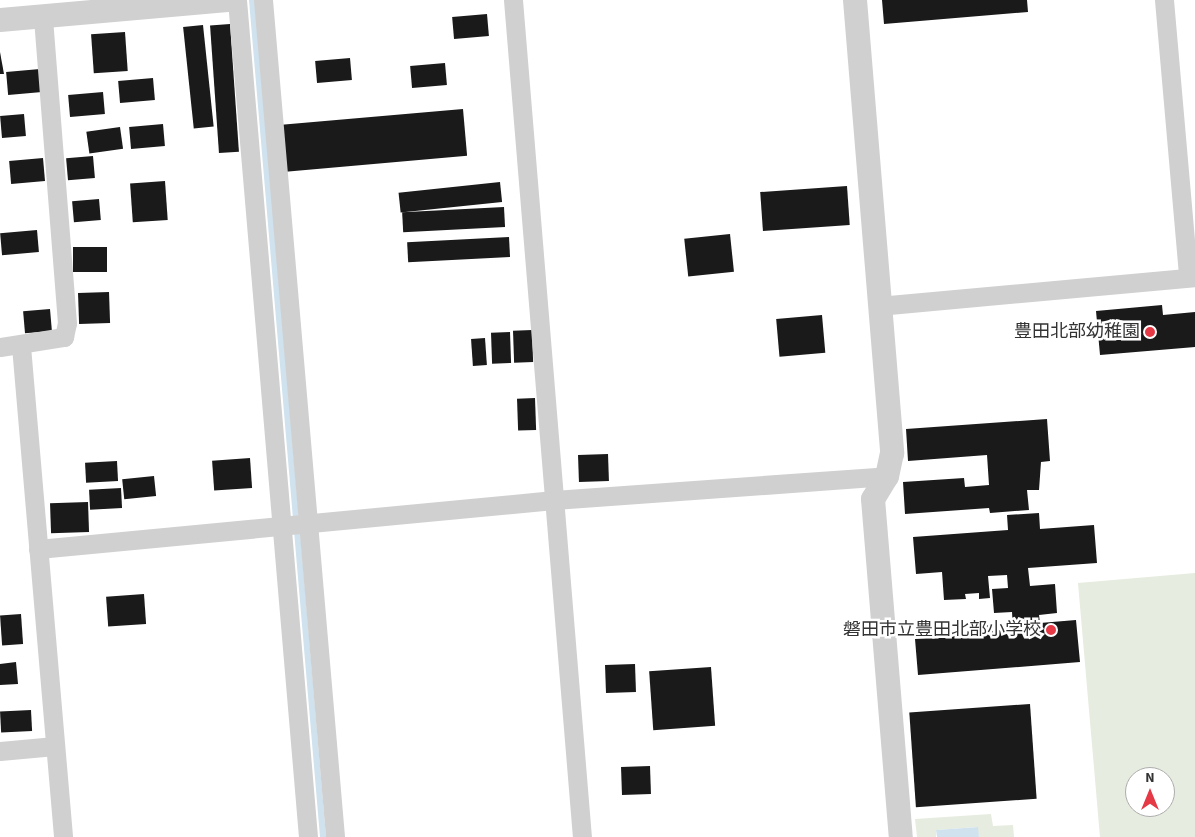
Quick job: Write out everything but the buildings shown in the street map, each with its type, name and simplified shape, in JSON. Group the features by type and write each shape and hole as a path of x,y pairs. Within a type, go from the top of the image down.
{"street":[{"path":"0,20 128,5 230,0"},
{"path":"237,0 308,837"},
{"path":"263,0 335,837"},
{"path":"513,0 582,837"},
{"path":"855,0 878,306 892,454 887,476 873,499 901,837"},
{"path":"878,306 1191,277 1164,0"},
{"path":"0,347 21,346 64,336 67,323 43,16"},
{"path":"21,346 63,837"},
{"path":"38,549 554,500 887,476"},
{"path":"0,751 55,746"}],"shaded area":[{"path":"1195,573 1195,837 1100,837 1078,583"},
{"path":"991,814 993,826 1013,825 1014,837 979,837 977,827 936,830 936,837 917,837 915,819"}],"water":[{"path":"978,827 979,837 937,837 936,830"}],"waterway":[{"path":"252,0 323,837"}],"place":[{"name":"豊田北部幼稚園","path":"1150,332"},
{"name":"磐田市立豊田北部小学校","path":"1051,630"}]}
